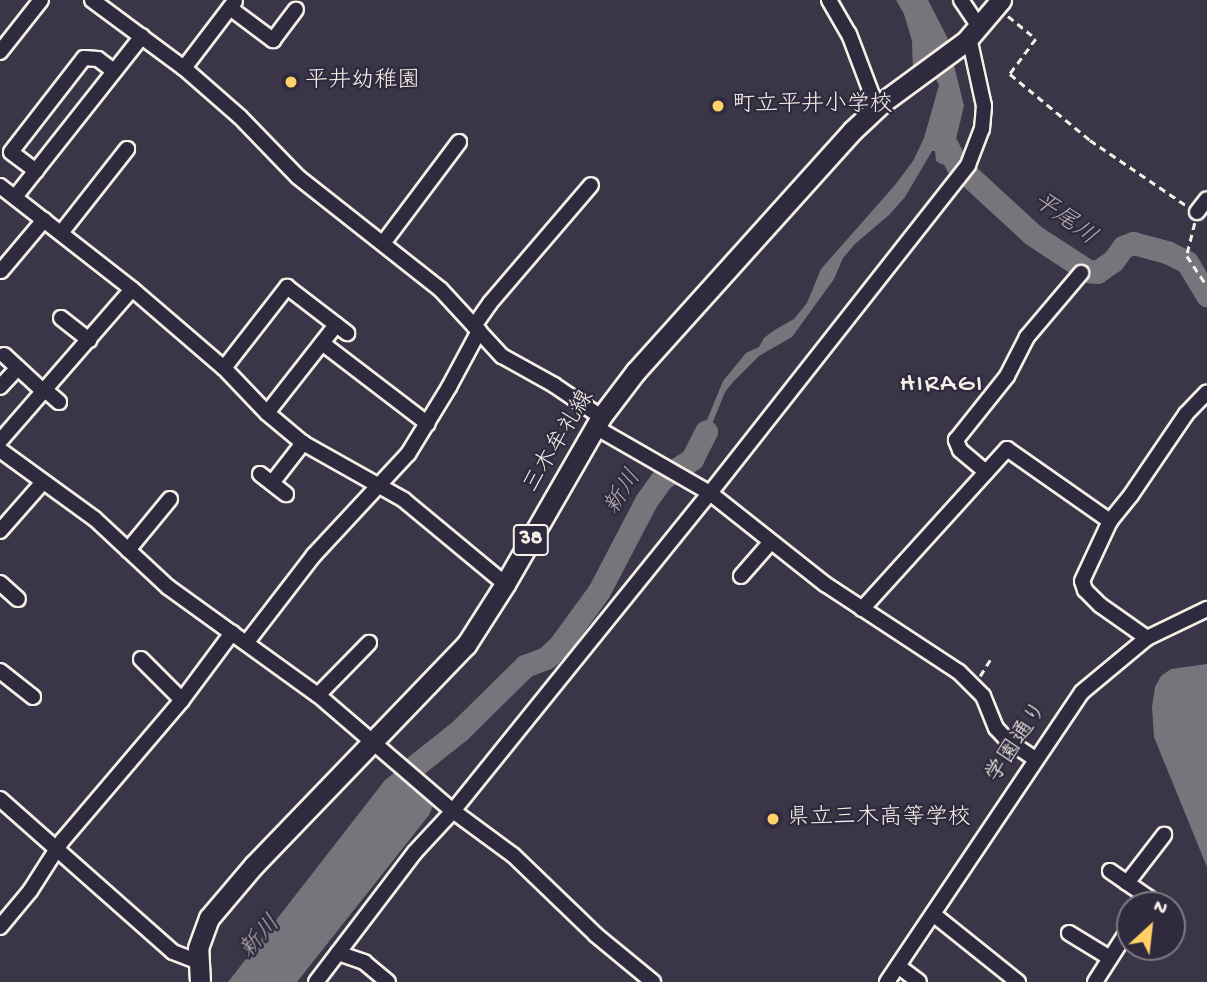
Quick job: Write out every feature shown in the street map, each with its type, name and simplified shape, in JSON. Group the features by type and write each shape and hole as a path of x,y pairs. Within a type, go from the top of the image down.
{"main road":[{"name":"三木牟礼線","path":"197,975 201,933 228,894 381,748 466,645 505,584 598,422 636,371 852,131 880,105 971,35 999,4"}],"street":[{"path":"0,52 41,0"},
{"path":"92,0 184,68 240,117 298,177 441,290 484,340 502,356 554,385 636,451 706,491 770,543 974,684 996,728 1007,740 1035,759"},
{"path":"829,0 849,34 880,105"},
{"path":"316,982 415,852 453,811 968,165 982,129 984,106 971,35 961,0"},
{"path":"184,68 231,3 273,40 296,10"},
{"path":"15,197 142,36"},
{"path":"36,171 11,152 85,58 98,59 114,71"},
{"path":"384,243 458,142"},
{"path":"61,233 127,149"},
{"path":"247,642 314,555 376,485 408,454 428,424 490,303 591,185"},
{"path":"0,186 132,289 223,368 267,413 303,443 419,512 505,584"},
{"path":"1197,212 1207,199"},
{"path":"1,271 44,220"},
{"path":"986,472 960,450 956,440 1007,376 1027,337 1081,273"},
{"path":"223,368 287,287 342,329 323,343 267,413"},
{"path":"0,441 43,390 89,346 132,289"},
{"path":"61,318 89,346"},
{"path":"323,343 428,424"},
{"path":"4,355 59,401"},
{"path":"0,387 18,368"},
{"path":"1147,638 1100,605 1085,590 1082,581 1110,521 1186,414 1207,393"},
{"path":"286,494 266,479 303,443"},
{"path":"862,609 1007,449 1110,521"},
{"path":"0,450 95,519 168,587 318,695 453,811 513,855 596,935 653,982"},
{"path":"0,531 43,482"},
{"path":"128,550 170,499"},
{"path":"741,576 770,543"},
{"path":"0,583 18,599"},
{"name":"学園通り","path":"887,982 1082,692 1147,638 1207,609"},
{"path":"0,927 30,891 57,850 182,700 232,634"},
{"path":"318,695 369,643"},
{"path":"141,659 182,700"},
{"path":"0,671 33,697"},
{"path":"0,799 197,975"},
{"path":"1127,883 1164,835"},
{"path":"1110,871 1139,891"},
{"path":"933,914 1018,982"},
{"path":"1069,933 1110,958"},
{"path":"1095,982 1116,949"},
{"path":"338,953 364,962 388,982"},
{"path":"898,966 919,982"}],"path":[{"path":"999,4 1036,38 1010,74 1090,140 1197,212 1187,256 1207,286"},
{"path":"974,684 990,660"}],"shaded area":[{"path":"896,0 928,0 947,37 964,106 956,139 943,165 936,161 935,151 932,151 905,197 843,258 834,279 792,337 759,356 733,382 725,392 708,434 691,459 723,381 746,353 759,347 764,338 794,319 807,303 821,269 895,185 913,161 924,138 939,85 925,58 913,69 912,41 904,14"},
{"path":"1207,664 1207,867 1154,737 1152,707 1155,687 1161,676 1171,669"},
{"path":"397,771 438,794 429,815 297,982 228,982 385,780"}],"waterway":[{"name":"平尾川","path":"939,131 957,165 1033,235 1088,271 1097,272 1113,261 1123,247 1133,243 1167,252 1187,262 1207,295"},
{"name":"新川","path":"401,795 411,769 459,731 525,666 546,658 559,646 599,591 646,501 663,478 692,459 706,431"}],"place":[{"name":"平井幼稚園","path":"291,82"},
{"name":"町立平井小学校","path":"718,106"},
{"name":"県立三木高等学校","path":"773,819"}],"district":[{"name":"HIRAGI","path":"942,386"}]}
